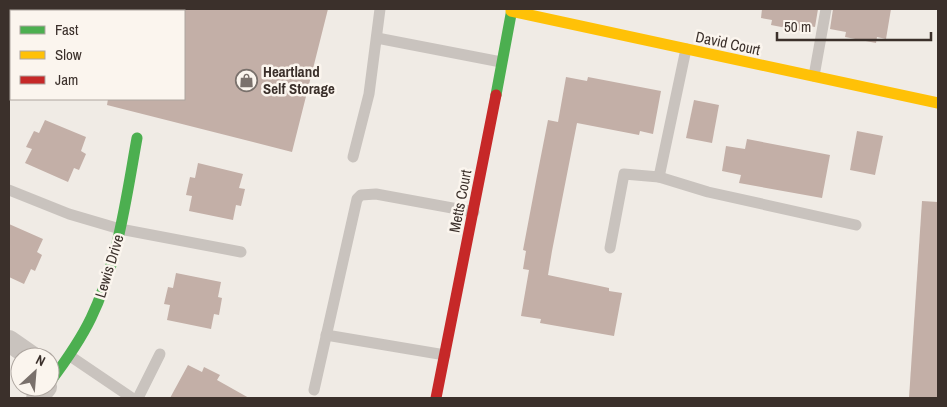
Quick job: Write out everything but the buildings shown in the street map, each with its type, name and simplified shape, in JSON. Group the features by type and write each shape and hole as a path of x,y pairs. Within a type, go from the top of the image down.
{"street":[{"name":"David Court","path":"512,10 938,103"},
{"name":"Metts Court","path":"436,398 474,212 512,10"},
{"name":"Lewis Drive","path":"60,368 70,356 95,311 104,290 118,244 137,138"}],"lane":[{"path":"353,157 369,94 380,9"},
{"path":"814,76 826,9"},
{"path":"377,38 501,62"},
{"path":"659,177 686,49"},
{"path":"610,248 624,174 659,177 708,192 856,225"},
{"path":"9,190 69,214 120,229 240,252"},
{"path":"314,390 357,199 361,195 376,194 474,212"},
{"path":"326,336 445,355"},
{"path":"138,398 160,354"},
{"path":"70,356 132,398"}],"traffic: fast":[{"path":"496,95 512,9"},
{"path":"60,368 91,318 108,275 125,207 137,138"}],"traffic: slow":[{"path":"511,11 938,103"}],"traffic: jam":[{"path":"436,398 496,95"}],"place":[{"name":"Heartland Self Storage","path":"247,80"}]}
